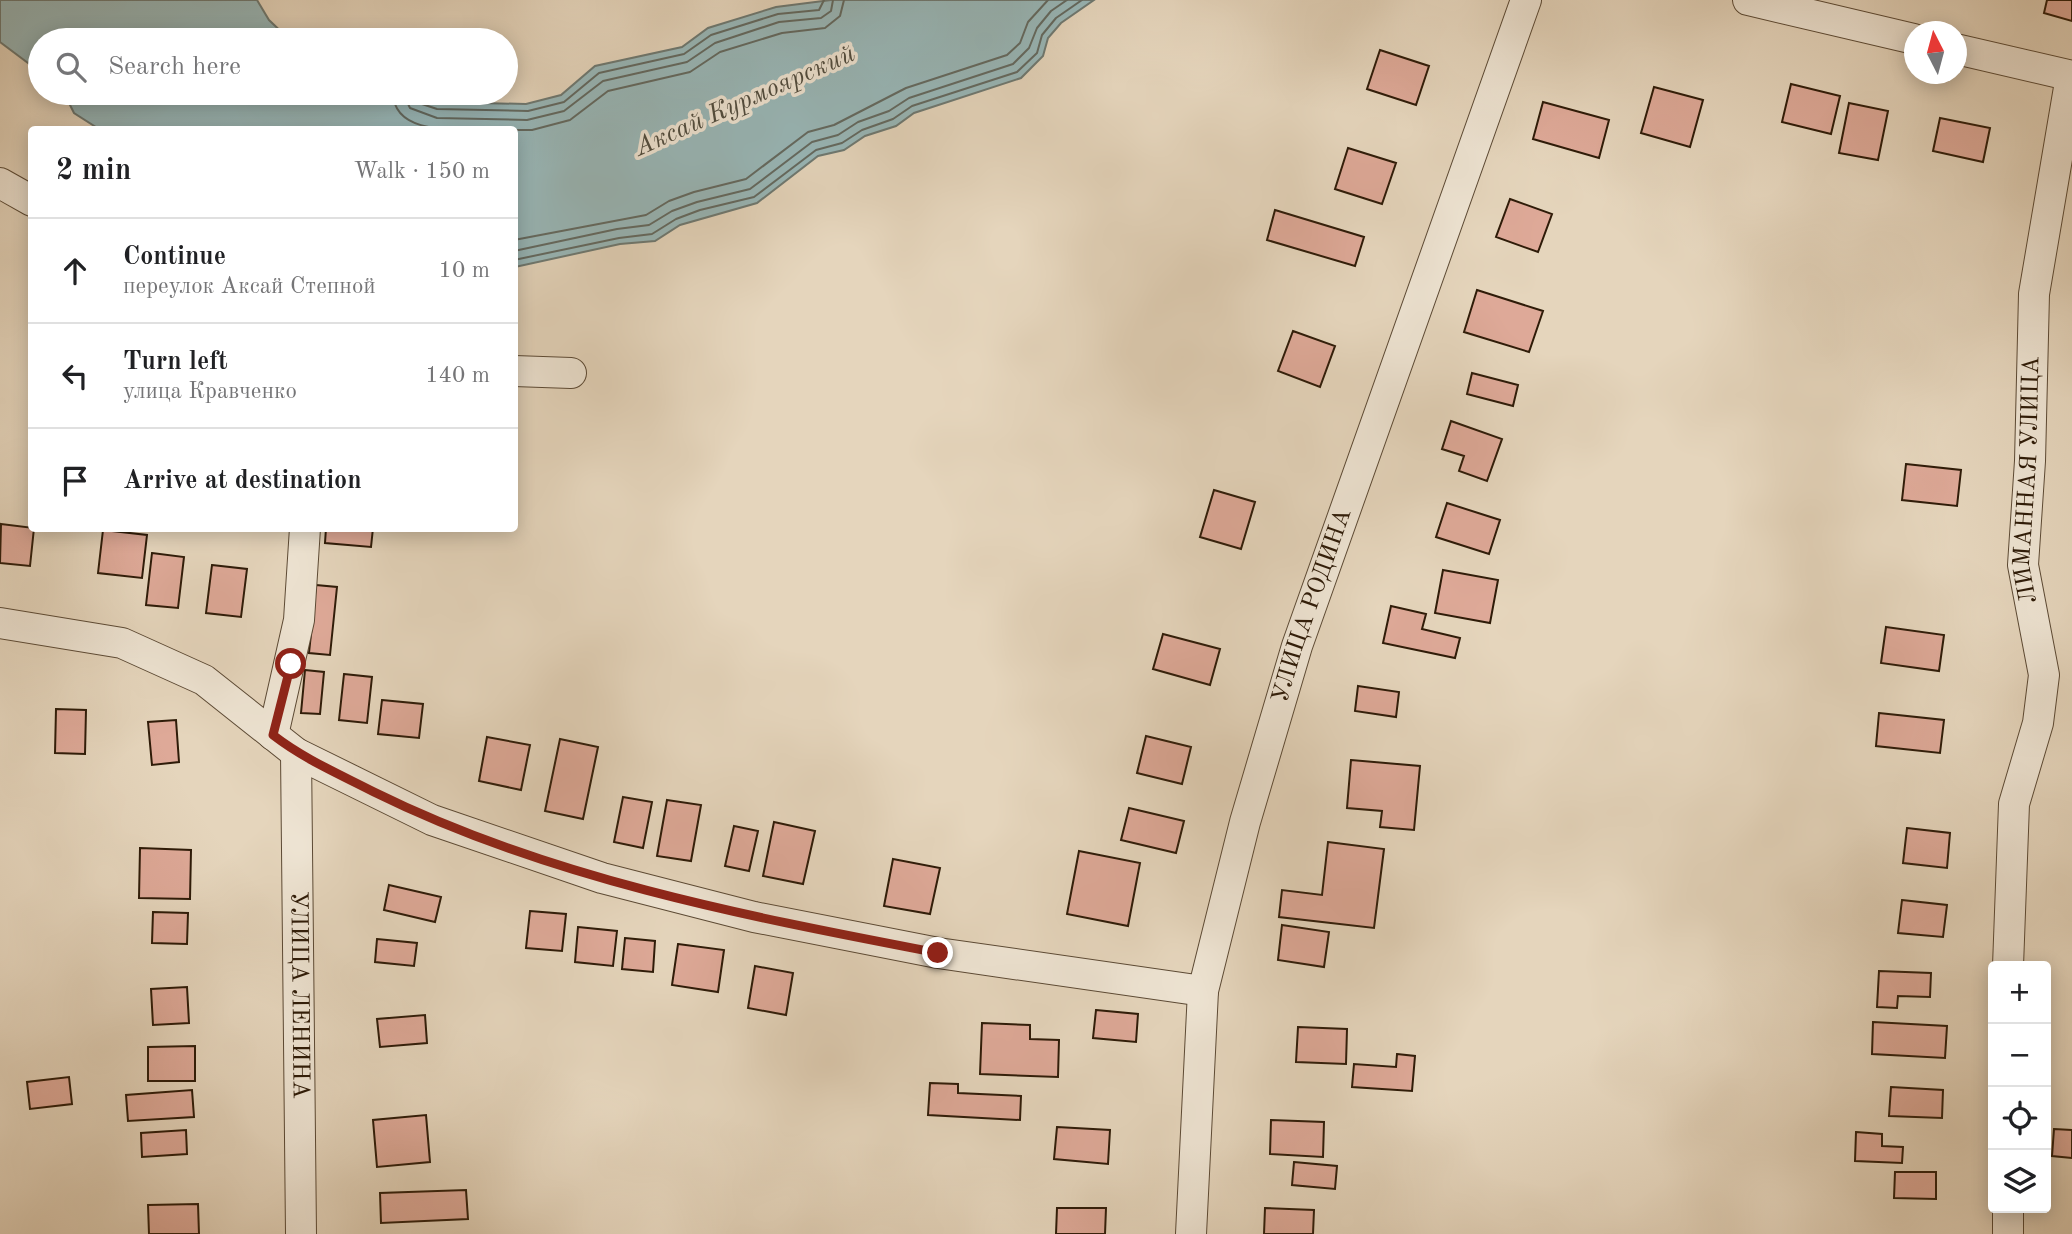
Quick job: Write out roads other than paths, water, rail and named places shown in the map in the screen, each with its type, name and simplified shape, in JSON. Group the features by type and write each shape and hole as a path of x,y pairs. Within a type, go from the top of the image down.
{"street":[{"name":"УЛИЦА РОДИНА","path":"1191,1234 1203,991 1245,822 1297,646 1526,0"},
{"path":"1748,0 1904,37"},
{"path":"1967,52 2071,76"},
{"name":"ЛИМАННАЯ УЛИЦА","path":"2008,961 2014,804 2038,723 2045,675 2023,565 2030,461 2034,294 2071,76"},
{"path":"0,183 28,199"},
{"path":"518,371 571,373"},
{"path":"273,735 299,620 305,532"},
{"path":"0,623 122,643 204,680 296,753 432,820 614,881 754,917 925,950 1203,991"},
{"name":"УЛИЦА ЛЕНИНА","path":"296,753 301,1234"},
{"path":"2008,1213 2008,1234"}],"water":[{"path":"0,0 257,0 277,28 28,28 28,63 0,42"},
{"name":"Аксай Курмоярский","path":"831,0 1094,0 1061,23 1048,38 1043,56 1021,78 914,113 896,126 865,136 844,150 818,156 757,203 680,225 655,241 620,244 518,266 518,126 94,126 74,113 70,105 526,104 561,95 595,66 682,47 708,28 776,7"}]}
